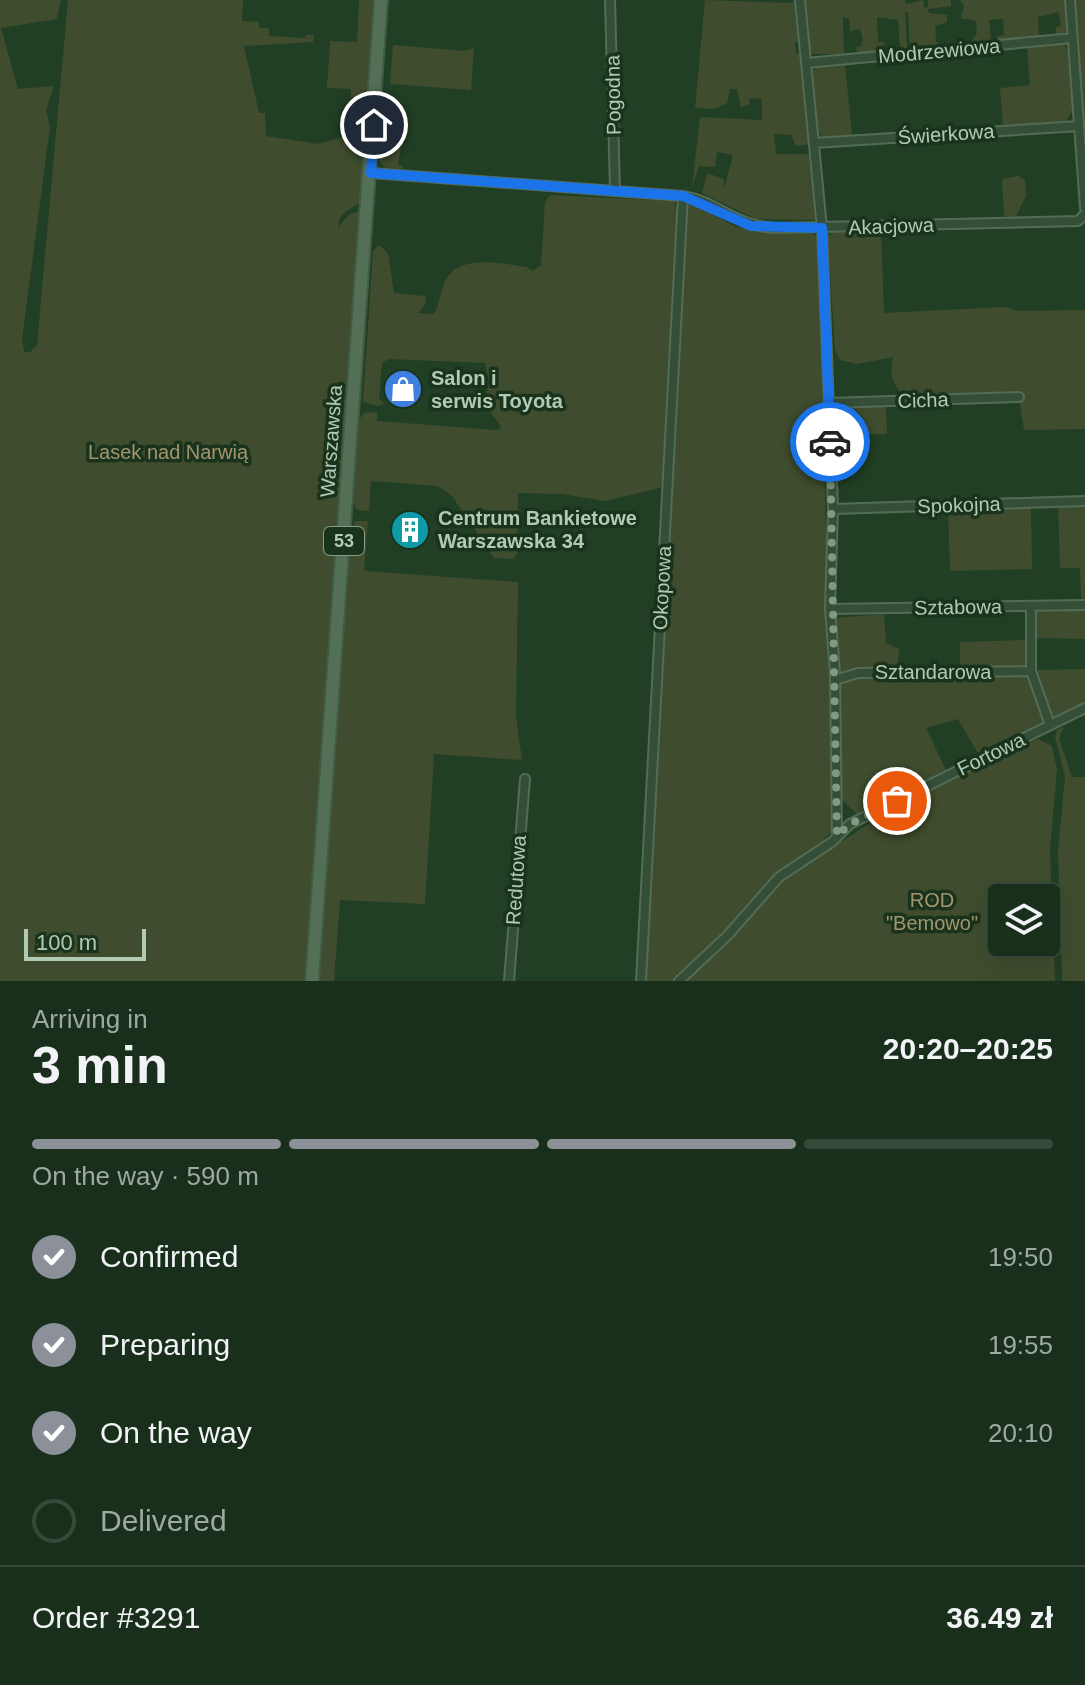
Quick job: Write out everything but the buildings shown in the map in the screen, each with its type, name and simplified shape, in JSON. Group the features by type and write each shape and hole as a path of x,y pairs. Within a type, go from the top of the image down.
{"main road":[{"name":"Warszawska","path":"312,981 381,0"}],"street":[{"name":"Pogodna","path":"610,0 615,190"},
{"path":"800,0 822,228 833,509 830,609 835,680 837,836"},
{"path":"1070,0 1083,215"},
{"name":"Modrzewiowa","path":"806,63 1073,38"},
{"name":"Świerkowa","path":"814,143 1079,126"},
{"name":"Akacjowa","path":"371,173 683,196 751,226 822,228 1083,215"},
{"name":"Okopowa","path":"641,981 683,196"},
{"name":"Cicha","path":"828,403 1019,397"},
{"name":"Spokojna","path":"833,509 1085,501"},
{"name":"Sztabowa","path":"830,609 1085,605"},
{"path":"1031,606 1031,671 1050,725"},
{"name":"Sztandarowa","path":"835,680 858,673 1031,671"},
{"name":"Fortowa","path":"679,981 728,935 770,885 850,824 1085,708"},
{"name":"Redutowa","path":"509,981 525,779"}],"green space":[{"name":"Lasek nad Narwią","path":"0,0 61,0 57,19 1,28 18,89 54,86 46,110 50,127 22,339 24,352 30,352 37,345 68,0 243,0 242,21 259,22 259,28 269,28 269,36 306,38 306,35 314,35 313,42 244,46 259,113 265,113 266,136 318,144 351,135 355,104 368,107 363,200 344,213 338,227 350,214 361,211 305,981 0,981"},
{"path":"359,0 373,0 370,92 364,97 351,97 351,89 327,88 330,41 357,42"},
{"path":"705,0 790,3 796,0 800,40 795,43 796,53 801,55 810,144 796,146 791,135 774,134 776,154 810,154 816,220 756,219 702,193 707,173 724,179 724,189 733,155 717,152 715,167 699,166 692,187 700,117 762,120 762,99 750,98 749,104 741,108 737,89 730,89 727,103 715,109 695,108"},
{"path":"805,0 905,0 906,4 923,0 924,8 928,7 928,0 951,0 951,6 928,9 929,13 947,15 947,22 935,26 936,41 941,45 915,47 914,42 910,48 908,12 905,12 907,48 900,46 898,20 877,17 878,42 884,42 883,50 857,53 856,47 861,46 863,39 860,29 850,31 849,18 843,18 844,54 810,54"},
{"path":"960,0 1067,0 1068,26 1065,33 1056,34 1056,27 1061,26 1059,12 1038,17 1039,36 997,40 997,36 1004,35 1003,19 989,20 991,40 971,42 977,33 976,21 961,18 964,6"},
{"path":"1072,0 1085,0 1085,164"},
{"path":"393,45 465,51 474,47 471,90 390,84"},
{"path":"1064,45 1069,51 1075,108 1066,121 1003,125 1000,88 1030,85 1027,48"},
{"path":"845,65 852,135 822,137 818,133 812,72 816,68"},
{"path":"387,107 399,108 398,127 403,133 398,165 403,166 402,169 385,168 379,161 383,111"},
{"path":"1018,176 1025,180 1026,196 1016,216 1010,218 1004,215 1002,179"},
{"path":"550,195 675,201 678,228 690,202 736,227 809,231 819,238 833,830 821,843 772,876 715,943 673,981 646,981 672,485 605,501 562,494 518,493 517,554 513,559 494,558 452,496 438,486 371,481 369,511 357,510 353,502 359,419 365,413 377,412 377,421 497,430 501,426 484,404 489,383 485,363 389,359 382,363 379,398 384,404 378,406 363,402 373,251 379,245 388,253 394,293 425,296 426,303 418,313 434,314 447,278 462,266 484,262 527,267 533,271 541,265 545,202"},
{"path":"834,230 881,231 884,313 1005,307 1019,311 1085,310 1085,429 1024,430 1018,391 904,396 892,378 893,357 857,364 840,360 835,351 828,237"},
{"path":"886,405 887,434 838,435 838,407"},
{"path":"1085,505 1084,602 1081,599 1080,568 1060,568 1058,507"},
{"path":"1031,508 1032,569 950,571 948,510"},
{"path":"355,521 368,521 364,571 518,582 516,716 522,760 434,754 425,904 340,900 334,981 318,981 351,533"},
{"path":"1085,607 1085,639 1034,638 1036,611"},
{"path":"884,614 886,643 899,649 898,667 960,666 960,642 1024,640 1027,637 1046,721 979,755 958,719 926,728 946,770 859,816 842,800 835,618"},
{"path":"1085,669 1085,705 1052,721 1035,674 1038,670"},
{"path":"1064,727 1059,738 1072,777 1085,777 1085,981 1062,981 1058,851 1065,777 1055,736 1058,729"},
{"name":"ROD \"Bemowo\"","path":"1038,739 1052,746 1057,770 1050,849 1051,884 988,884 988,956 1054,956 1055,981 684,981 769,889 803,862 832,848 901,802"}],"way so far":[{"path":"830,442 833,509 830,609 835,673 837,836 850,824 897,801"}],"place":[{"name":"Salon i serwis Toyota","path":"403,389"},
{"name":"Centrum Bankietowe Warszawska 34","path":"410,530"}],"route":[{"path":"374,125 371,173 688,196 751,226 822,228 830,442"}]}
